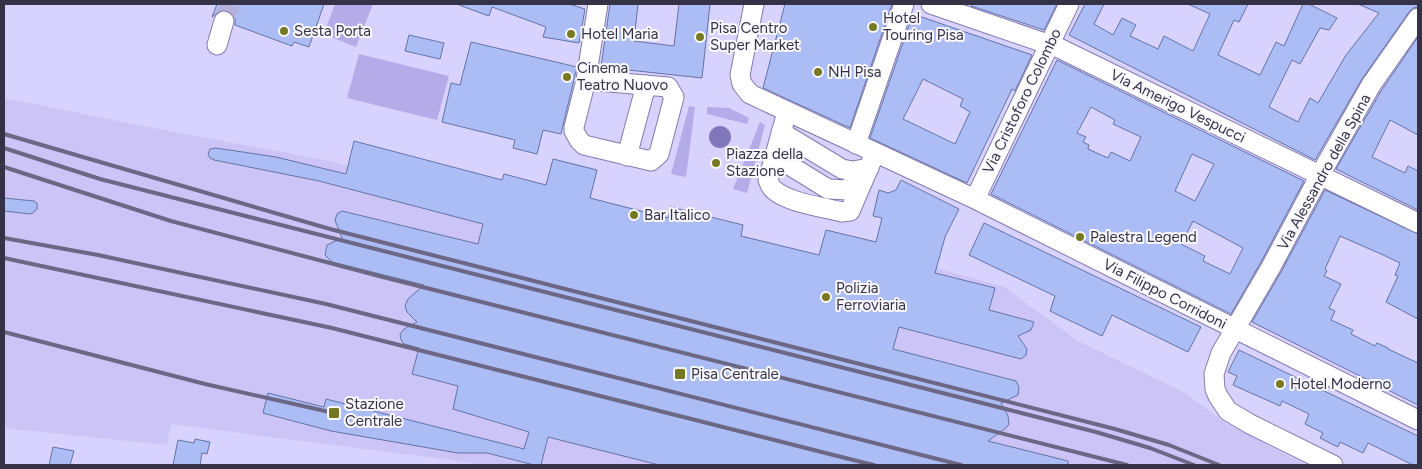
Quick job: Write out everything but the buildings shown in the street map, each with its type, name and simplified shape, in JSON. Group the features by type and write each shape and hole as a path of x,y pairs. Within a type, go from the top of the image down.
{"street":[{"path":"586,80 668,87 674,97 659,154 651,161 627,156 584,145 576,136 574,127 586,80 597,4"},
{"path":"754,4 742,66 742,84 750,94 856,144 897,4"},
{"name":"Via Amerigo Vespucci","path":"931,4 1049,44 1418,223"},
{"name":"Via Cristoforo Colombo","path":"975,199 1069,4"},
{"name":"Via Alessandro della Spina","path":"1333,465 1234,416 1224,406 1215,388 1214,374 1222,353 1371,85 1418,18"},
{"path":"216,45 224,21"},
{"path":"627,156 646,85"},
{"path":"787,112 768,180 772,189 787,197 842,212 850,211 872,160"},
{"path":"781,132 842,170 854,171 872,160"},
{"name":"Via Filippo Corridoni","path":"856,144 872,160 975,199 1193,306 1236,330 1418,420"}],"shaded area":[{"path":"335,4 373,4 356,47 324,34"},
{"path":"359,54 449,76 437,120 347,98"},
{"path":"4,98 330,161 489,202 795,298 871,250 1004,287 1078,341 1187,394 1222,421 1306,465 479,465 171,424 167,445 4,428"},
{"path":"689,106 695,107 686,177 671,174"},
{"path":"707,107 729,108 749,118 747,124 707,114"},
{"path":"760,122 765,125 747,193 733,189"},
{"path":"720,126 728,129 731,137 728,145 720,148 712,145 709,137 712,129"}],"tunnel":[{"path":"224,21 230,4"}],"railway":[{"path":"4,134 330,229 1115,429 1169,445 1219,465"},
{"path":"4,148 100,179 1096,432 1150,448 1194,465"},
{"path":"4,167 171,221 379,276 1127,465"},
{"path":"4,238 98,255 326,304 961,465"},
{"path":"4,258 332,328 873,465"},
{"path":"4,332 205,384 334,413"}],"place":[{"name":"Hotel Touring Pisa","path":"873,27"},
{"name":"Sesta Porta","path":"284,31"},
{"name":"Hotel Maria","path":"571,34"},
{"name":"Pisa Centro Super Market","path":"700,37"},
{"name":"NH Pisa","path":"818,72"},
{"name":"Cinema Teatro Nuovo","path":"567,77"},
{"name":"Piazza della Stazione","path":"716,163"},
{"name":"Bar Italico","path":"634,215"},
{"name":"Palestra Legend","path":"1080,237"},
{"name":"Polizia Ferroviaria","path":"826,297"},
{"name":"Pisa Centrale","path":"680,374"},
{"name":"Hotel Moderno","path":"1280,384"},
{"name":"Stazione Centrale","path":"334,413"}]}
